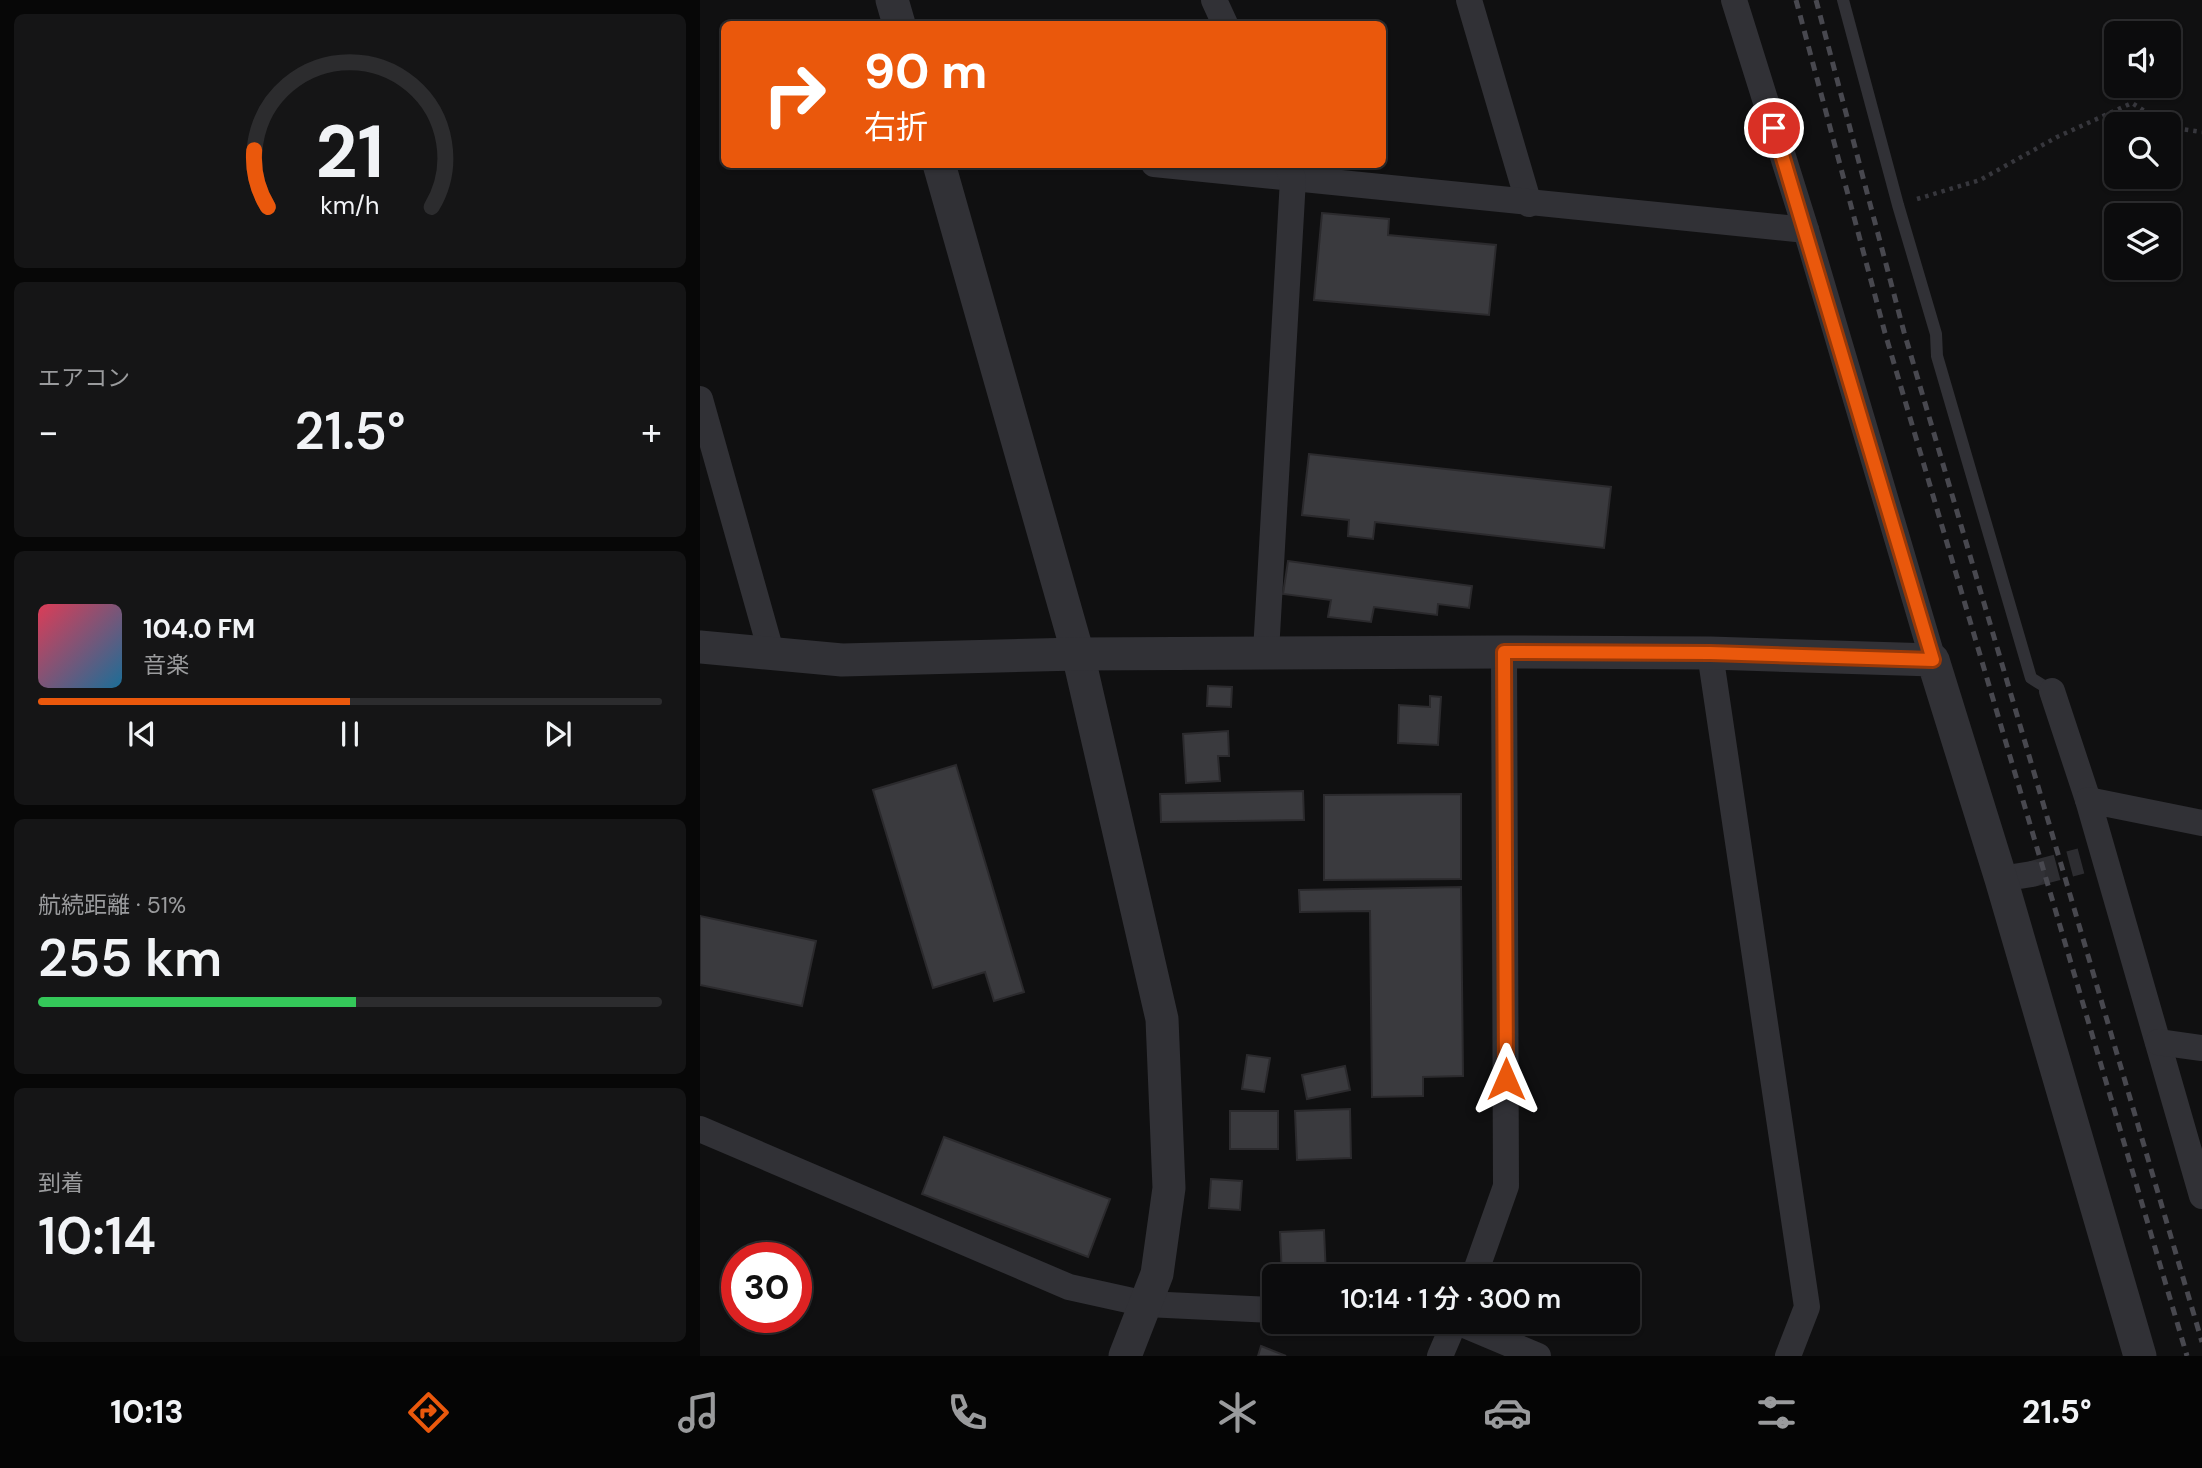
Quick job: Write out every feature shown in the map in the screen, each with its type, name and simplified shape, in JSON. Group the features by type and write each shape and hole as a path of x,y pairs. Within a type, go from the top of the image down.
{"street":[{"path":"892,0 898,21"},
{"path":"1214,0 1224,21"},
{"path":"1469,0 1529,204"},
{"path":"1734,0 1807,230 1933,660 2017,877 2140,1356"},
{"path":"940,168 1078,654 1162,1019 1169,1188 1157,1274 1125,1356"},
{"path":"1222,168 1290,172 1529,204 1807,230"},
{"path":"1266,653 1290,172"},
{"path":"700,399 772,655"},
{"path":"700,647 842,660 1078,654 1504,652 1710,653 1933,660"},
{"path":"1478,1264 1506,1186 1504,652"},
{"path":"1710,653 1807,1307 1788,1356"},
{"path":"2052,691 2088,800 2092,858 2158,1042 2202,1196"},
{"path":"2088,800 2202,823"},
{"path":"2158,1042 2202,1048"},
{"path":"700,1129 1069,1287 1146,1304 1262,1309"},
{"path":"1440,1356 1449,1334"},
{"path":"1486,1334 1538,1356"}],"lane":[{"path":"1843,0 1936,334 1937,356 2031,678 2052,691"}],"path":[{"path":"2112,112 2132,103 2146,112"},
{"path":"1898,205 1980,180 2057,137 2104,116"},
{"path":"2181,128 2202,132"}],"building":[{"path":"1322,213 1389,219 1388,235 1496,245 1489,315 1314,300"},
{"path":"1309,454 1611,487 1604,548 1375,522 1373,539 1348,536 1349,520 1302,515"},
{"path":"1288,561 1472,586 1469,608 1438,604 1437,615 1374,607 1371,622 1328,617 1331,600 1283,594"},
{"path":"1208,686 1232,687 1231,707 1207,706"},
{"path":"1430,696 1441,697 1438,745 1398,743 1399,705 1430,707"},
{"path":"1228,731 1229,756 1218,756 1220,781 1186,783 1183,734"},
{"path":"956,765 1024,992 994,1001 985,972 933,988 873,790"},
{"path":"1303,791 1304,820 1161,822 1160,794"},
{"path":"1461,794 1461,879 1324,880 1324,795"},
{"path":"1461,887 1463,1076 1423,1077 1423,1096 1372,1097 1370,911 1300,912 1299,890"},
{"path":"700,916 816,941 802,1006 700,985"},
{"path":"1247,1055 1270,1058 1264,1092 1242,1089"},
{"path":"1345,1066 1350,1090 1307,1099 1302,1075"},
{"path":"1350,1109 1351,1158 1297,1160 1295,1111"},
{"path":"1230,1111 1278,1111 1278,1149 1230,1149"},
{"path":"944,1137 1110,1199 1088,1257 922,1194"},
{"path":"1211,1179 1242,1181 1240,1210 1209,1208"},
{"path":"1324,1230 1325,1264 1281,1264 1280,1232"},
{"path":"1261,1346 1286,1356 1258,1356"}],"tunnel":[{"path":"2032,874 2081,861"}],"railway":[{"path":"1796,0 1885,333 2187,1356"},
{"path":"1816,0 1904,332 2202,1342"}],"route":[{"path":"1506,1079 1504,652 1710,653 1933,660 1807,230 1774,128"}]}
